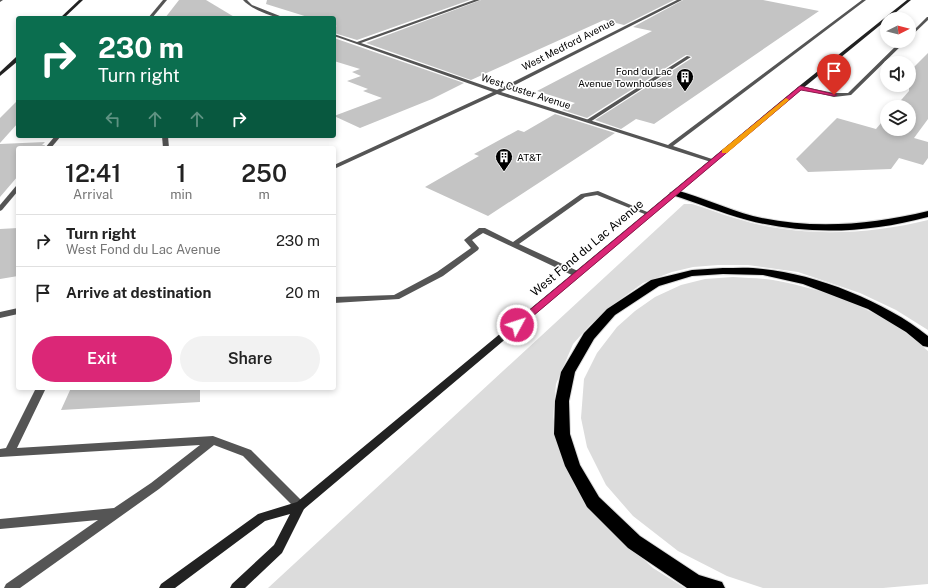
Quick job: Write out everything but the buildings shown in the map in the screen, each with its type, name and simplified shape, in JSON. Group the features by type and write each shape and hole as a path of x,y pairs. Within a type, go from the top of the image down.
{"highway":[{"path":"675,193 743,216 768,222 800,226 825,228 871,226 928,214"},
{"path":"716,588 696,583 634,542 593,502 573,466 562,434 562,401 568,372 589,336 611,312 655,283 692,273 724,271 763,272 806,281 839,292 872,306 910,328 928,343"}],"street":[{"path":"64,16 81,0"},
{"path":"152,16 164,0"},
{"path":"245,0 251,6 277,16"},
{"path":"357,43 478,0"},
{"name":"West Medford Avenue","path":"336,166 497,92 680,0"},
{"path":"669,147 864,0"},
{"name":"West Fond du Lac Avenue","path":"236,588 278,549 300,506 800,88 909,0"},
{"path":"916,29 928,18"},
{"name":"West Custer Avenue","path":"336,36 497,92 713,161"},
{"path":"800,88 834,95 849,94 897,48"},
{"path":"588,121 689,57"},
{"path":"0,75 16,60"},
{"path":"50,146 56,138"},
{"path":"0,210 16,190"},
{"path":"513,244 583,195 598,193 649,214"},
{"path":"336,300 396,297 440,274 475,248 468,240 482,230 577,274"},
{"path":"0,315 16,311"},
{"path":"4,453 40,390"},
{"path":"4,453 213,440 248,452 300,506"},
{"path":"10,588 155,486 213,440"},
{"name":"West Fond du Lac Avenue","path":"165,588 262,517 300,506"},
{"path":"0,524 118,512"}],"shaded area":[{"path":"684,204 692,204 761,225 809,232 881,229 928,220 928,330 896,310 860,293 798,272 748,265 718,265 693,267 672,272 643,283 615,303 590,325 573,344 556,384 553,417 560,450 575,487 600,519 653,568 685,588 268,588"},
{"path":"733,277 758,278 794,284 836,297 875,314 894,325 912,337 928,351 928,584 883,588 763,588 727,576 678,551 633,516 606,485 587,447 581,418 584,379 597,353 617,327 635,311 655,297 681,285 705,279"}],"slow traffic":[{"path":"724,152 786,100"}],"place":[{"name":"Fond du Lac Avenue Townhouses","path":"685,92"},
{"name":"AT&T","path":"504,172"}],"route":[{"path":"517,325 800,88 834,95"}]}
